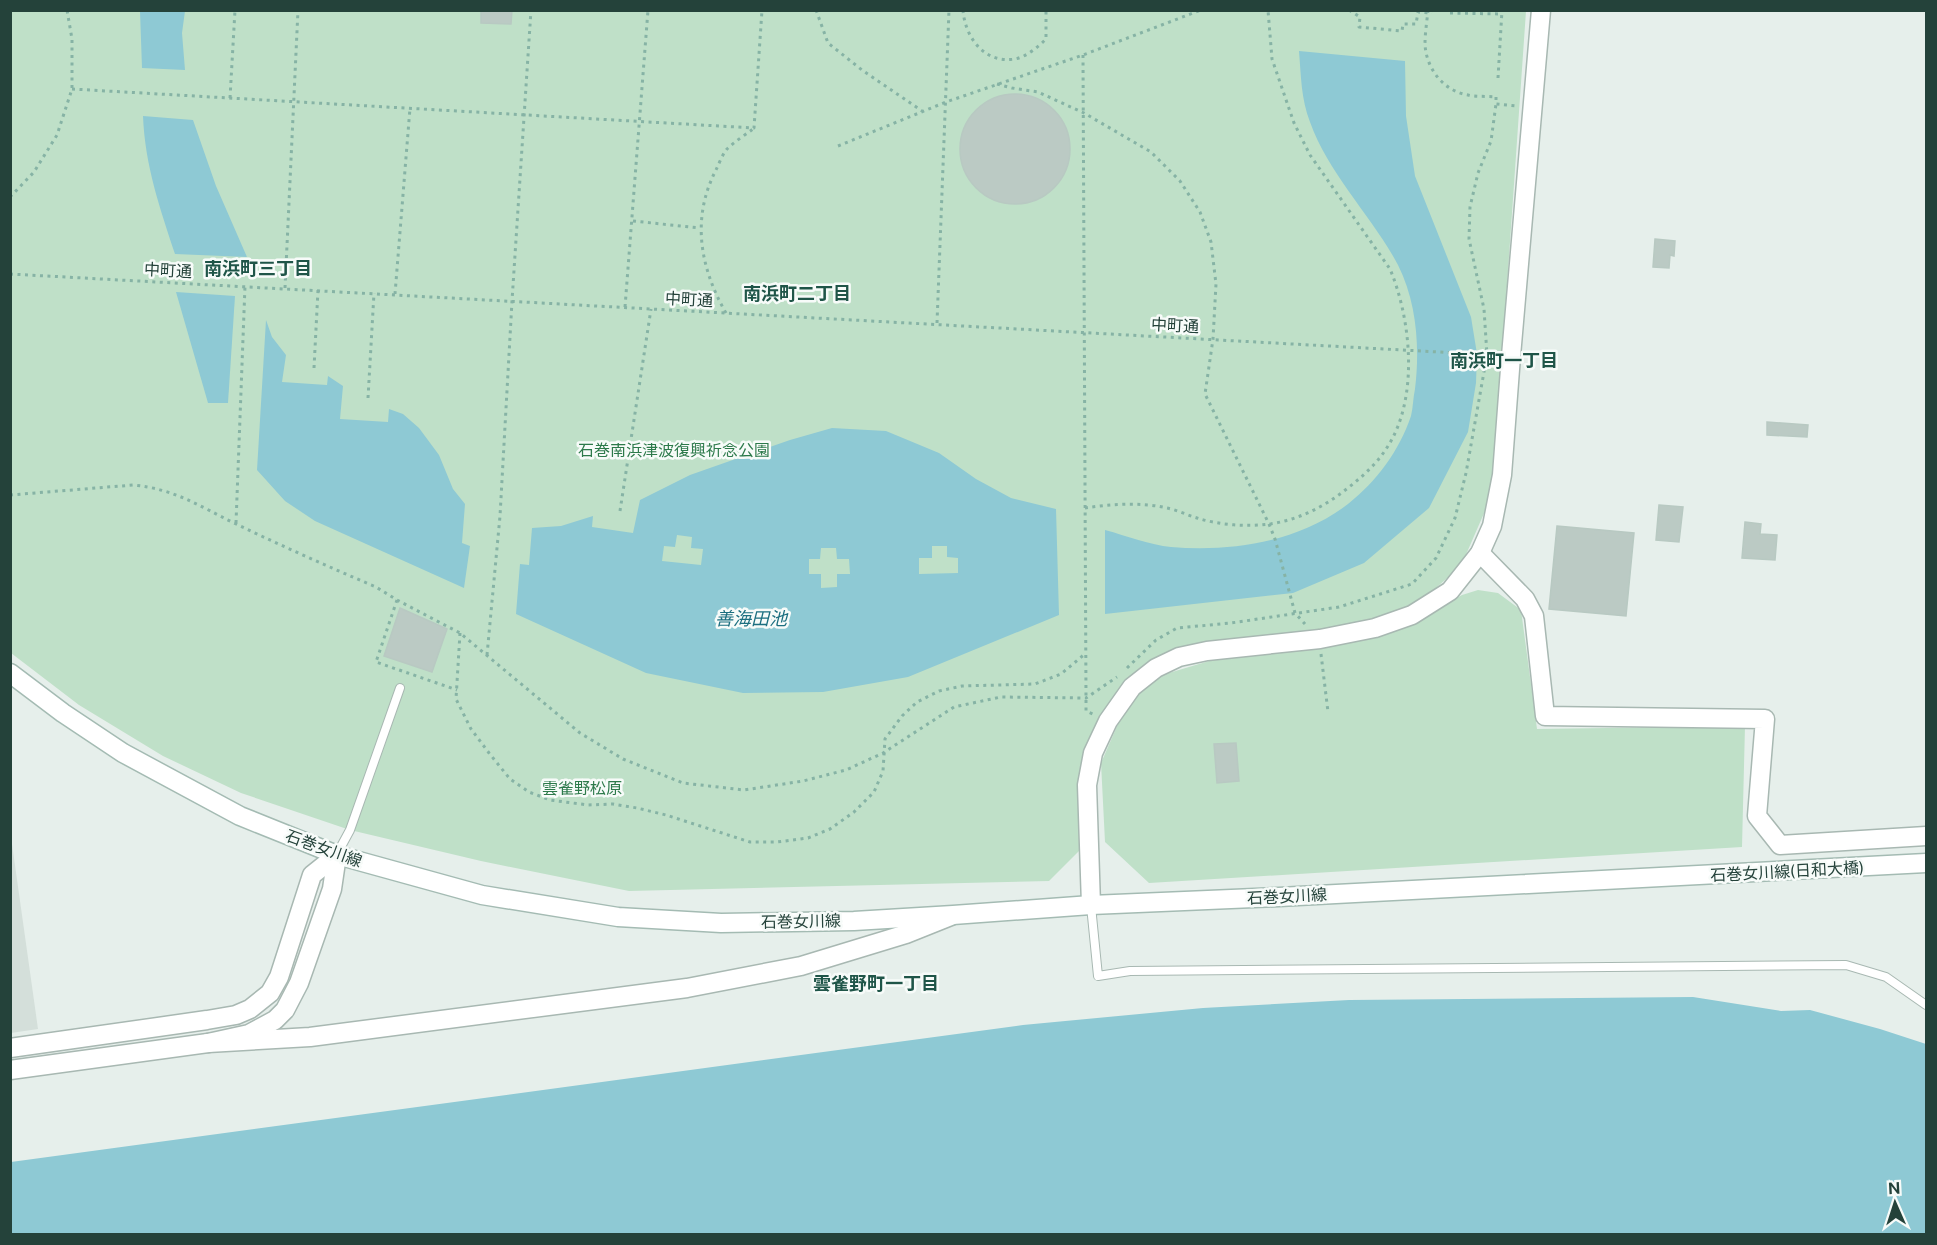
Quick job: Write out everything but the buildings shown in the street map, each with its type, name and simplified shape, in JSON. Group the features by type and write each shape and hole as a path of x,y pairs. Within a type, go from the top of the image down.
{"street":[{"path":"1091,905 1087,785 1093,753 1108,721 1132,687 1156,668 1179,657 1207,651 1320,639 1375,628 1412,615 1450,591 1480,553 1492,526 1502,475 1541,10"},
{"path":"1480,553 1525,599 1534,616 1545,716 1765,719 1757,816 1780,845 1926,836"},
{"name":"石巻女川線","path":"10,673 63,713 123,753 240,816 337,855 482,895 618,917 721,923 854,921 1091,905 1647,878"},
{"path":"208,1043 249,1034 275,1020 285,1011 299,983 332,890 337,855"},
{"path":"10,1048 207,1020 250,1010 270,993 279,977 312,875 337,855"},
{"name":"石巻女川線(日和大橋)","path":"1647,878 1926,863"},
{"path":"10,1070 208,1043 310,1037 687,988 801,966 906,934 953,915"}],"lane":[{"path":"337,855 350,830 400,688"},
{"path":"1091,905 1098,976 1130,971 1846,966 1886,977 1926,1005"}],"path":[{"path":"10,197 34,172 57,135 72,89 72,39 67,10"},
{"path":"230,98 235,10"},
{"path":"285,288 298,10"},
{"path":"487,656 500,516 531,10"},
{"path":"625,307 648,10"},
{"path":"726,313 703,256 700,228 706,196 727,150 754,128 762,10"},
{"path":"816,10 828,43 862,70 923,111"},
{"path":"937,324 949,10"},
{"path":"963,10 968,33 977,47 997,58 1015,59 1037,48 1046,39 1046,10"},
{"path":"838,146 946,102 1083,55 1201,10"},
{"path":"1085,508 1140,505 1168,508 1199,519 1233,525 1269,524 1297,518 1332,500 1356,482 1389,445 1403,414 1408,350 1398,288 1390,269 1310,155 1294,123 1272,58 1268,10"},
{"path":"1348,10 1360,16 1359,27 1402,31 1403,24 1416,24 1418,12 1430,12 1425,43 1427,57 1440,81 1453,90 1467,95 1496,97"},
{"path":"1450,13 1502,12 1498,78"},
{"path":"1083,55 1086,711 1108,721"},
{"path":"997,84 1038,92 1084,113 1151,152 1180,181 1200,212 1211,242 1216,285 1214,339 1205,394 1269,524 1295,613 1320,639 1328,712"},
{"path":"72,89 754,128"},
{"path":"1126,670 1136,657 1156,640 1177,628 1231,623 1339,607 1412,584 1436,558 1455,518 1466,474 1487,355 1484,309 1469,238 1470,207 1478,173 1491,141 1496,105"},
{"path":"395,294 410,108"},
{"path":"633,220 700,228"},
{"name":"中町通","path":"10,274 1511,356"},
{"path":"236,523 245,286"},
{"path":"314,368 318,290"},
{"path":"368,398 374,293"},
{"path":"620,510 651,309"},
{"path":"10,495 133,485 175,493 376,586 397,600 460,633 580,733 623,759 683,783 744,790 803,782 846,770 883,753 954,707 1001,697 1086,698 1119,675"},
{"path":"397,600 376,662 457,690"},
{"path":"460,633 456,699 471,729 510,778 529,792 550,800 637,808 750,842 777,842 808,838 830,829 854,813 874,792 883,771 885,739 902,716 917,702 939,691 962,686 1035,684 1061,674 1086,653"}],"shaded area":[{"path":"11,837 38,1029 10,1033"}],"green space":[{"name":"石巻南浜津波復興祈念公園","path":"10,11 1526,11 1494,473 1485,511 1461,566 1413,608 1374,623 1171,651 1098,722 1084,846 1049,881 629,891 481,861 350,830 241,793 163,756 79,705 11,653"},
{"path":"1478,590 1498,593 1521,610 1537,729 1745,726 1742,847 1149,883 1105,842 1101,763 1128,701 1152,678 1226,656 1406,626 1462,595"}],"water":[{"path":"140,11 185,11 182,33 185,70 142,68"},
{"path":"1299,51 1405,61 1406,116 1415,176 1471,317 1477,354 1476,383 1468,432 1429,508 1364,563 1293,593 1105,614 1105,530 1155,544 1194,548 1241,546 1287,536 1329,517 1359,495 1386,464 1411,416 1415,389 1417,342 1409,295 1398,265 1388,247 1339,178 1318,141 1305,105"},
{"path":"143,116 193,120 216,186 247,257 175,254 150,170"},
{"path":"176,292 235,296 228,403 208,403"},
{"path":"266,320 272,337 286,355 282,382 327,385 328,376 343,386 340,419 388,422 389,409 403,414 419,428 439,455 453,489 465,504 462,543 470,546 464,588 315,521 285,501 257,470"},
{"name":"善海田池","path":"832,428 886,431 939,453 976,479 1011,498 1056,509 1059,615 908,677 823,692 743,693 646,673 516,614 520,564 529,565 532,528 561,526 593,516 592,527 633,533 640,500 690,475 790,440","holes":["677,535 692,537 691,548 703,549 701,565 662,561 664,546 675,547","932,546 947,546 947,557 958,558 958,573 919,574 919,558 932,558","821,548 836,548 837,559 849,559 850,574 837,574 837,587 821,588 821,574 809,574 809,559 820,559"]},
{"path":"1693,997 1781,1011 1810,1010 1926,1044 1926,1234 11,1234 11,1162 1023,1025 1203,1008 1349,1000"}],"district":[{"name":"南浜町三丁目","path":"258,269"},
{"name":"南浜町二丁目","path":"797,294"},
{"name":"南浜町一丁目","path":"1504,361"},
{"name":"雲雀野町一丁目","path":"876,984"}],"park label":[{"name":"雲雀野松原","path":"582,788"}]}
